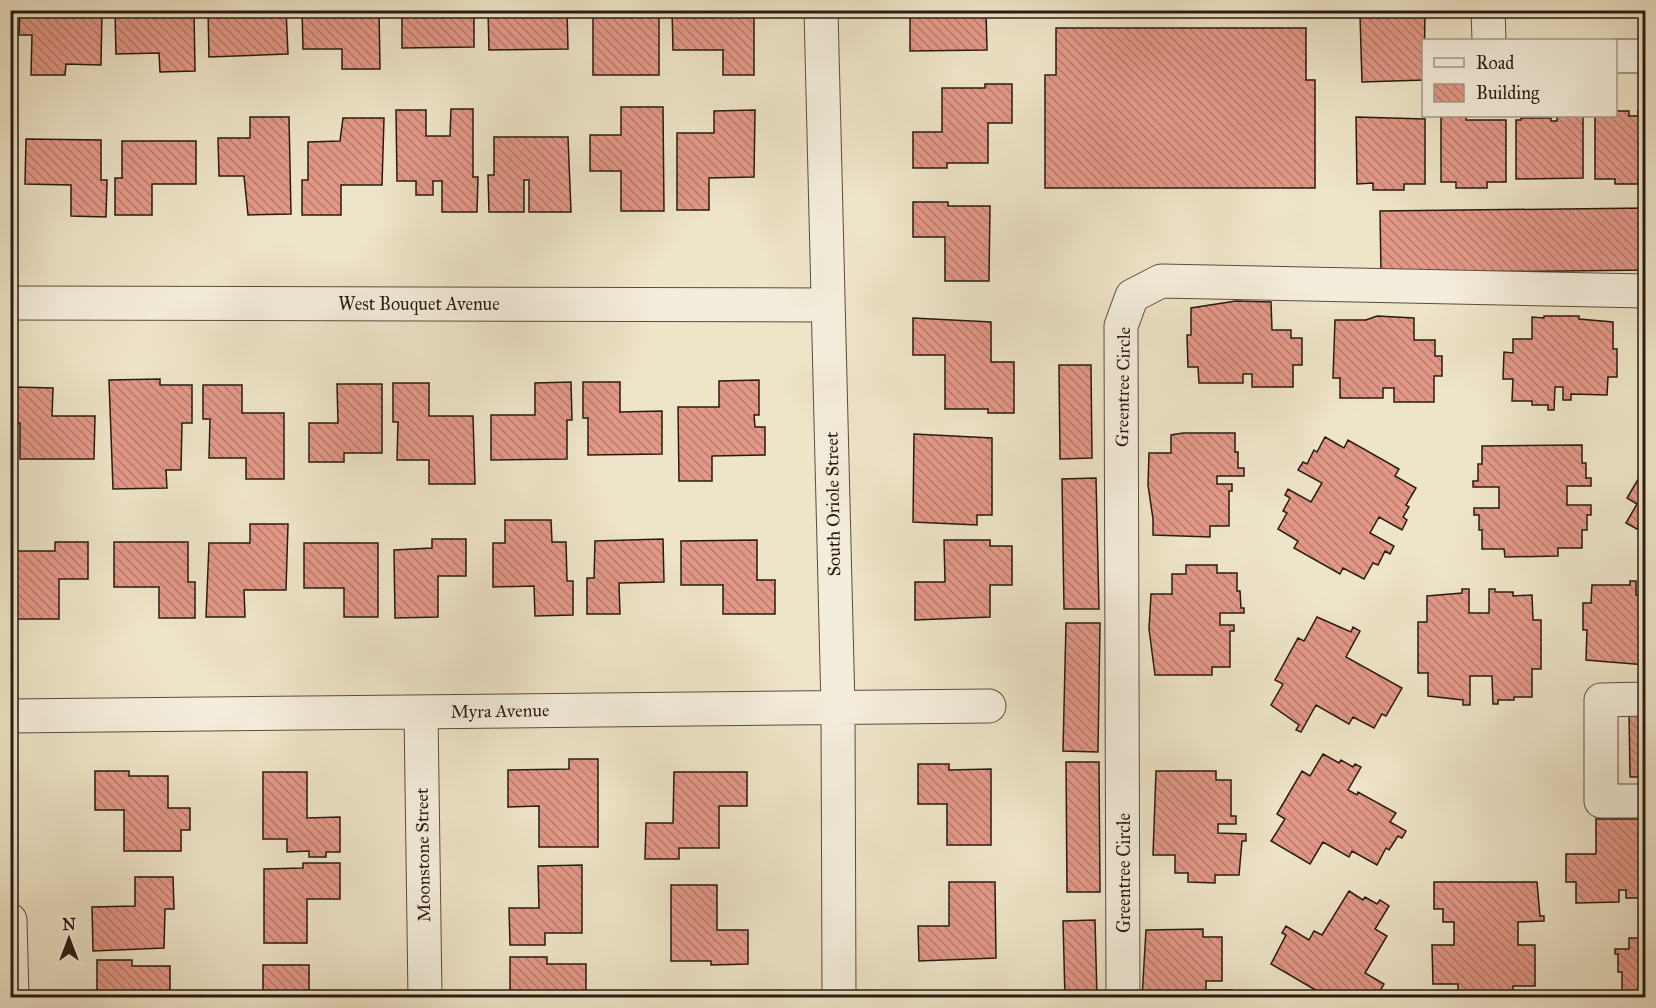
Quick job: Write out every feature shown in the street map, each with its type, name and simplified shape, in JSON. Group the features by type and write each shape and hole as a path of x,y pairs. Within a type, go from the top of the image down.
{"street":[{"name":"South Oriole Street","path":"821,10 838,708 839,998"},
{"path":"1488,10 1489,39"},
{"path":"1617,56 1646,56"},
{"name":"Greentree Circle","path":"1123,998 1121,326 1132,296 1161,281 1646,291"},
{"name":"West Bouquet Avenue","path":"10,303 827,305"},
{"path":"1646,699 1601,700 1601,801 1646,801"},
{"name":"Myra Avenue","path":"10,716 989,706"},
{"name":"Moonstone Street","path":"421,712 425,998"},
{"path":"10,920 12,998"}],"building":[{"path":"20,10 102,10 101,65 66,64 65,75 31,75 32,35 19,35"},
{"path":"115,10 194,10 195,71 160,72 159,53 116,54"},
{"path":"208,10 286,10 288,54 209,57"},
{"path":"302,10 379,10 380,69 342,69 342,49 303,49"},
{"path":"431,10 474,10 474,47 402,48 402,16 431,16"},
{"path":"488,10 567,10 568,49 489,50"},
{"path":"593,10 659,10 659,75 593,75"},
{"path":"672,10 754,10 754,75 723,75 723,50 673,50"},
{"path":"910,10 986,10 987,50 910,51"},
{"path":"1508,10 1574,10 1574,12 1508,13"},
{"path":"1584,10 1646,10 1646,11 1584,12"},
{"path":"1425,14 1425,39 1422,39 1422,80 1362,82 1360,16"},
{"path":"1056,28 1306,28 1306,80 1315,80 1315,188 1045,188 1045,75 1056,75"},
{"path":"985,84 1012,84 1012,123 988,123 988,163 947,163 947,168 913,168 913,132 942,132 942,88 985,88"},
{"path":"621,107 663,107 664,211 621,211 621,171 590,171 590,135 621,135"},
{"path":"451,109 473,109 473,177 478,177 477,212 442,212 442,181 433,181 433,195 416,195 416,181 397,181 396,110 426,110 426,136 450,136"},
{"path":"755,110 754,177 709,178 709,210 677,210 677,133 714,133 714,111"},
{"path":"1638,110 1646,110 1646,179 1638,179 1638,184 1615,184 1615,179 1595,179 1595,117 1617,117 1617,111 1629,111 1629,116 1638,116"},
{"path":"250,117 289,117 291,214 248,215 244,176 219,176 218,138 250,138"},
{"path":"1356,117 1425,119 1425,184 1404,184 1404,190 1373,190 1373,183 1357,184"},
{"path":"1441,117 1466,117 1466,120 1506,120 1506,182 1487,182 1487,188 1456,188 1456,182 1441,182"},
{"path":"1557,117 1583,117 1583,178 1516,179 1516,120 1551,118 1551,121 1557,121"},
{"path":"343,118 384,118 382,185 341,185 341,215 302,215 302,180 308,180 308,142 340,141"},
{"path":"494,137 568,137 571,212 529,212 529,180 524,180 524,212 489,212 488,175 494,175"},
{"path":"26,139 101,140 101,180 107,180 106,217 71,216 71,185 25,184"},
{"path":"122,141 196,141 196,184 152,184 152,215 115,215 115,178 122,178"},
{"path":"913,202 948,202 948,206 990,206 989,281 945,281 945,237 913,237"},
{"path":"1646,208 1646,270 1381,273 1380,211"},
{"path":"1236,301 1271,302 1272,330 1291,330 1291,338 1302,338 1302,365 1293,365 1293,387 1252,387 1252,374 1243,374 1243,383 1199,383 1198,367 1188,367 1187,335 1191,335 1191,308"},
{"path":"1377,316 1414,318 1414,340 1435,340 1435,356 1442,356 1442,376 1434,376 1434,402 1394,402 1394,388 1383,388 1383,398 1340,398 1340,378 1333,378 1335,320 1366,320"},
{"path":"1544,316 1579,316 1579,319 1613,322 1613,349 1617,349 1617,377 1608,377 1607,395 1571,394 1571,400 1563,400 1563,387 1555,387 1554,410 1548,410 1548,405 1532,405 1532,401 1512,401 1513,379 1503,379 1504,352 1513,353 1513,339 1532,339 1532,317 1544,318"},
{"path":"913,318 991,322 991,362 1014,362 1014,413 988,413 988,409 945,409 945,355 913,355"},
{"path":"1059,365 1091,365 1092,458 1060,459"},
{"path":"160,379 160,385 192,385 192,423 182,423 181,470 166,470 167,488 113,489 109,380"},
{"path":"759,380 759,415 754,415 755,427 765,427 765,455 712,456 712,481 679,481 678,407 719,407 719,381"},
{"path":"571,382 572,420 567,420 567,459 491,460 491,415 535,415 535,383"},
{"path":"583,382 620,382 620,412 662,411 662,454 588,455 588,418 583,418"},
{"path":"393,383 429,383 429,416 473,416 475,484 429,484 429,460 397,460 398,422 393,422"},
{"path":"337,384 382,384 382,453 344,453 344,462 309,462 309,423 338,423"},
{"path":"203,385 242,385 242,413 284,413 284,479 246,479 246,458 209,458 210,419 203,419"},
{"path":"14,387 53,388 52,416 95,416 94,459 20,459 20,423 14,423"},
{"path":"1235,433 1238,468 1244,468 1244,476 1217,476 1217,484 1232,484 1232,491 1229,491 1229,526 1210,526 1210,537 1153,535 1148,485 1149,453 1171,453 1171,435"},
{"path":"914,434 992,438 992,515 977,515 977,525 913,522"},
{"path":"1325,437 1344,448 1348,440 1399,469 1395,476 1416,488 1406,505 1409,507 1403,517 1407,520 1402,530 1379,517 1370,533 1394,546 1390,554 1385,551 1378,565 1373,563 1364,579 1343,568 1340,574 1294,548 1298,541 1278,529 1287,513 1283,511 1290,498 1285,495 1288,489 1311,502 1322,483 1298,470 1303,462 1307,464 1314,450 1317,452"},
{"path":"1582,445 1582,463 1586,463 1586,478 1591,478 1591,486 1567,486 1567,505 1591,505 1591,515 1587,515 1587,530 1582,530 1582,548 1558,548 1558,556 1505,557 1504,549 1482,549 1482,530 1479,530 1479,515 1474,515 1474,508 1499,508 1499,487 1473,487 1473,481 1478,481 1478,464 1482,464 1482,446"},
{"path":"1646,466 1646,534 1626,523 1637,504 1627,498"},
{"path":"1096,478 1099,609 1064,609 1062,479"},
{"path":"505,520 551,520 552,542 566,542 567,581 573,581 573,615 535,616 534,586 493,587 493,543 505,543"},
{"path":"250,524 288,524 286,590 244,590 245,617 206,617 209,543 250,543"},
{"path":"432,539 466,539 466,576 438,576 438,617 395,618 394,550 432,548"},
{"path":"663,539 664,582 619,583 620,614 587,614 587,578 594,578 595,541"},
{"path":"757,540 757,580 775,580 775,614 723,614 723,585 681,585 681,541"},
{"path":"944,540 990,540 990,546 1012,546 1012,585 990,585 990,617 915,620 915,582 945,582"},
{"path":"55,542 88,542 88,579 59,579 59,619 17,619 17,551 55,551"},
{"path":"114,542 188,542 188,582 195,582 195,618 159,618 159,587 114,587"},
{"path":"304,543 378,543 378,617 344,617 344,588 304,588"},
{"path":"1186,565 1217,565 1217,573 1237,573 1237,591 1240,591 1241,608 1244,608 1244,613 1220,613 1220,625 1234,625 1234,631 1230,631 1230,667 1212,667 1212,675 1155,675 1149,629 1151,594 1172,594 1172,574 1186,574"},
{"path":"1645,570 1646,665 1586,660 1587,630 1583,630 1583,603 1591,603 1592,585 1630,585 1630,581 1636,581 1636,595 1645,595"},
{"path":"1462,589 1469,589 1469,613 1489,613 1489,589 1495,589 1495,592 1513,592 1513,596 1532,595 1533,620 1541,620 1541,669 1532,669 1532,697 1514,697 1514,700 1498,700 1498,704 1493,704 1492,676 1470,676 1470,705 1463,705 1463,700 1428,696 1428,673 1418,673 1418,622 1427,622 1427,596 1462,593"},
{"path":"1317,617 1351,632 1353,627 1360,631 1346,657 1402,688 1386,716 1382,714 1374,728 1353,717 1349,724 1316,705 1301,732 1296,730 1299,725 1271,705 1283,684 1275,680 1298,638 1304,641"},
{"path":"1066,623 1100,623 1098,752 1063,751"},
{"path":"1629,711 1646,711 1646,777 1630,777"},
{"path":"1323,754 1339,763 1341,760 1353,767 1355,764 1361,767 1348,790 1357,795 1358,792 1396,813 1390,822 1406,831 1402,838 1398,836 1389,850 1386,848 1377,865 1352,851 1349,857 1323,842 1310,864 1271,841 1285,819 1277,814 1302,771 1310,776"},
{"path":"569,759 598,759 598,847 539,847 539,806 508,807 508,770 569,769"},
{"path":"1066,762 1099,762 1100,892 1067,892"},
{"path":"918,764 949,764 949,770 991,769 991,845 947,845 947,804 918,804"},
{"path":"95,771 129,771 129,776 168,776 168,808 190,808 190,830 181,830 181,851 124,851 124,810 95,810"},
{"path":"1156,771 1216,771 1216,780 1231,780 1231,816 1236,816 1236,824 1218,824 1218,833 1246,834 1246,841 1242,841 1239,875 1215,875 1215,883 1188,882 1188,873 1175,873 1175,855 1153,855"},
{"path":"263,772 307,772 307,818 340,817 340,852 326,852 326,857 309,857 309,851 287,852 287,839 263,839"},
{"path":"674,772 747,772 747,806 719,806 719,848 679,848 679,859 645,859 646,823 673,823"},
{"path":"1596,819 1644,819 1646,898 1626,898 1626,890 1619,890 1619,902 1576,903 1576,882 1566,882 1566,854 1596,854"},
{"path":"303,863 340,863 340,899 307,899 307,943 264,943 264,869 303,868"},
{"path":"582,865 582,933 545,933 545,945 510,945 509,908 539,908 538,866"},
{"path":"135,877 173,877 174,909 165,909 164,948 93,951 92,907 135,906"},
{"path":"949,882 995,882 996,958 919,961 918,926 949,926"},
{"path":"1434,882 1537,882 1540,916 1544,916 1544,921 1518,922 1518,945 1535,945 1535,986 1513,986 1513,995 1458,995 1458,984 1433,984 1432,945 1454,945 1454,922 1443,922 1443,909 1434,909"},
{"path":"671,885 717,885 717,930 748,930 748,964 711,965 711,961 671,961"},
{"path":"1349,891 1363,900 1365,897 1377,904 1380,900 1389,906 1375,929 1387,936 1365,973 1384,984 1376,998 1329,998 1271,964 1286,935 1282,933 1286,926 1309,940 1314,931 1322,935"},
{"path":"1095,920 1097,998 1065,998 1063,921"},
{"path":"1203,929 1203,937 1222,937 1222,981 1206,981 1206,990 1232,990 1232,998 1142,998 1146,930"},
{"path":"1629,938 1646,938 1646,991 1622,991 1622,972 1618,972 1618,954 1615,954 1615,949 1629,949"},
{"path":"510,957 547,957 547,964 586,964 586,992 598,992 598,998 543,998 543,993 510,993"},
{"path":"97,960 132,960 132,966 170,966 170,998 97,998"},
{"path":"263,965 309,965 309,998 263,998"},
{"path":"957,995 957,998 920,998 920,996"},
{"path":"712,996 749,996 749,998 712,998"}]}
